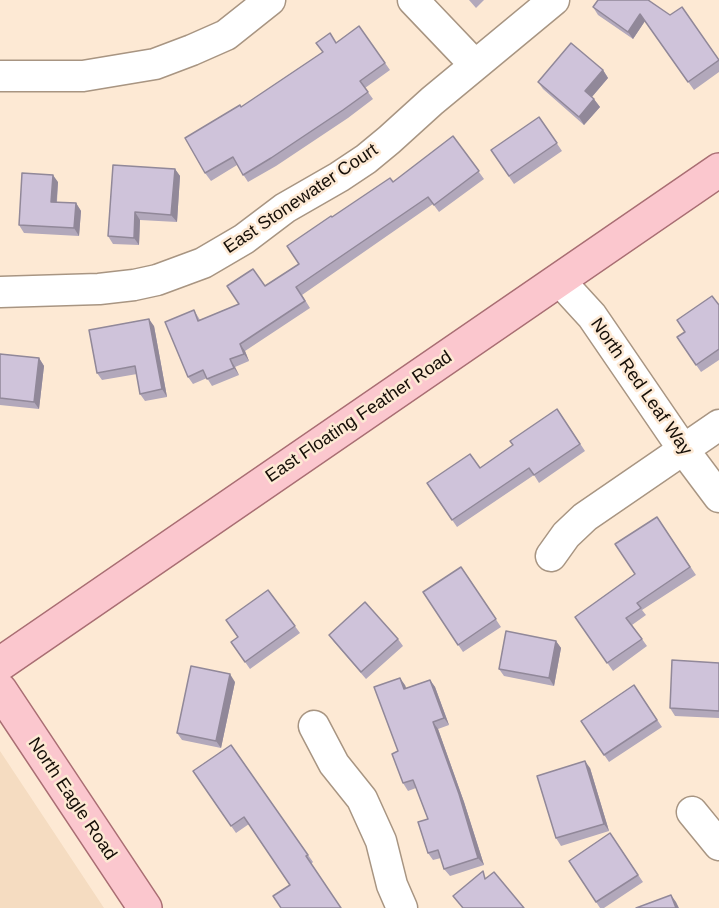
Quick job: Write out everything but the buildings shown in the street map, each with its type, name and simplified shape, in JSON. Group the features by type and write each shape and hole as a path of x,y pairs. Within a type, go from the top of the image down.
{"main road":[{"name":"East Floating Feather Road","path":"0,664 719,170"},
{"name":"North Eagle Road","path":"0,690 145,908"}],"street":[{"path":"0,76 83,76 155,64 226,35 270,0"},
{"path":"413,0 475,65"},
{"name":"East Stonewater Court","path":"0,292 99,289 134,285 157,280 203,263 244,239 285,208 366,159 554,0"},
{"name":"North Red Leaf Way","path":"559,280 592,316 683,449 719,497"},
{"path":"551,556 566,535 585,517 719,425"},
{"path":"314,726 334,764 362,799 381,841 392,885 402,908"},
{"path":"692,812 719,846"}],"shaded area":[{"path":"0,751 104,908 0,908"}]}
